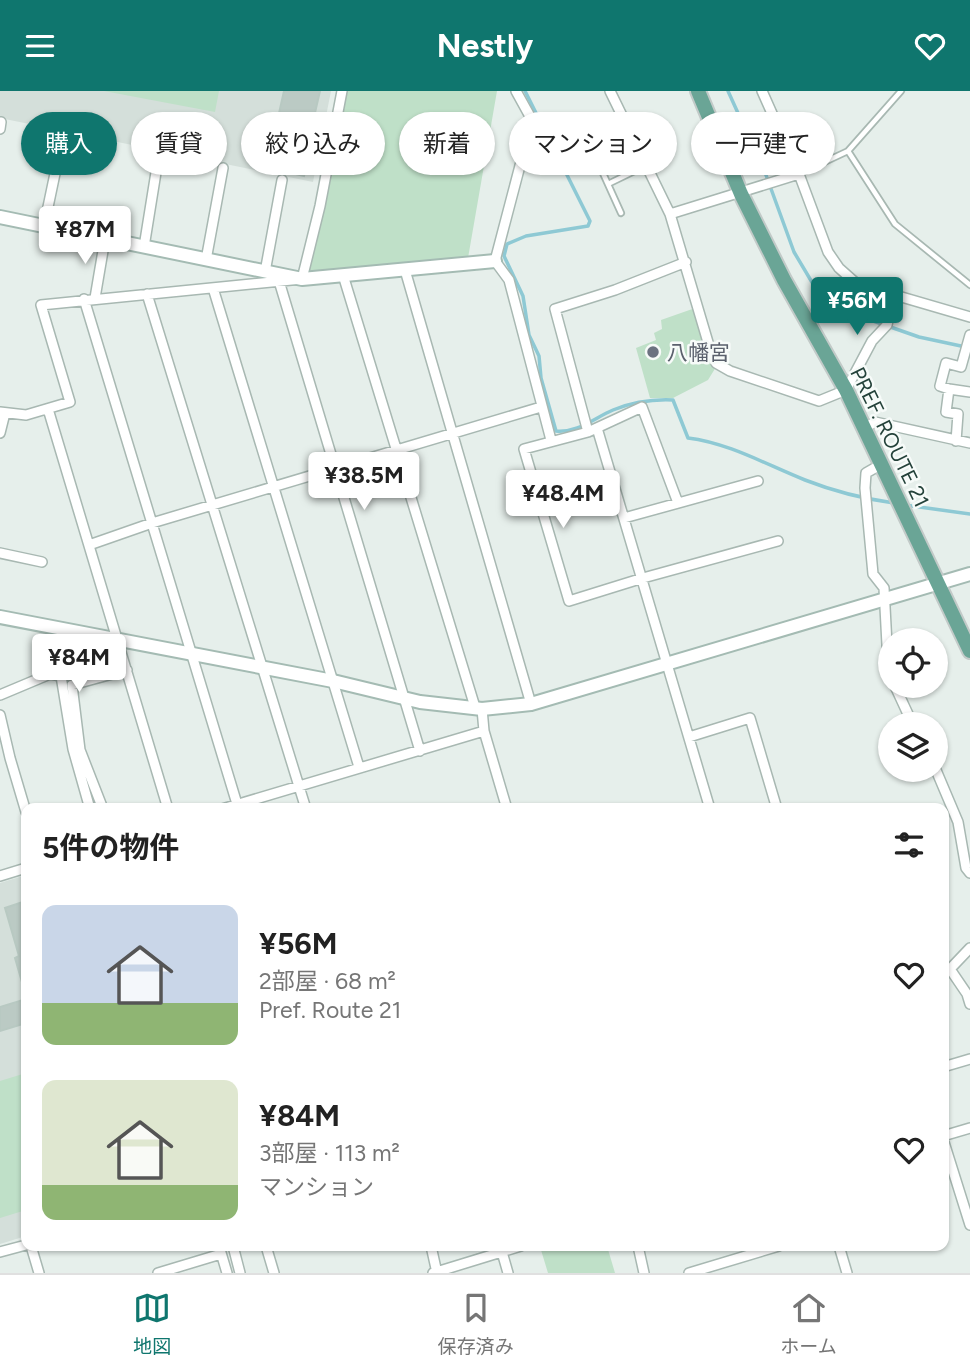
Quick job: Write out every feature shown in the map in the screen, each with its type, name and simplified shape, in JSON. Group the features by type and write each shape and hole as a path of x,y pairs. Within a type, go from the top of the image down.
{"main road":[{"name":"PREF. ROUTE 21","path":"698,91 741,194 784,280 846,390 970,651"}],"street":[{"path":"302,279 320,206 342,91"},
{"path":"495,261 532,120 516,91"},
{"path":"610,91 621,112"},
{"path":"762,91 771,112"},
{"path":"44,226 55,175"},
{"path":"144,247 156,175"},
{"path":"206,260 222,175"},
{"path":"652,175 670,214 716,363 730,371 819,401 846,390 872,341 887,325 894,295"},
{"path":"670,214 796,175"},
{"path":"799,175 828,252 839,268 857,284 970,317"},
{"path":"265,272 282,180"},
{"path":"0,217 302,279"},
{"path":"94,298 105,239"},
{"path":"0,433 2,412 26,415 70,402 41,305 495,261"},
{"path":"495,261 509,279 551,440"},
{"path":"686,262 615,290 555,309 643,578 708,803"},
{"path":"405,269 531,704"},
{"path":"343,275 505,803"},
{"path":"279,281 420,751"},
{"path":"213,288 359,767"},
{"path":"146,294 304,803"},
{"path":"84,299 237,803"},
{"path":"970,335 961,367 946,363 940,386 970,392"},
{"path":"950,389 947,412 958,414 956,441"},
{"path":"89,545 152,523 452,436 541,407"},
{"path":"678,503 642,407 593,430 524,449 569,601 778,541"},
{"path":"48,409 167,803"},
{"path":"864,428 875,422 970,443"},
{"path":"880,465 866,473 865,488 873,574 884,587 886,628"},
{"path":"624,518 758,481"},
{"path":"0,553 42,562"},
{"path":"0,617 333,681 420,702 478,708 531,704 970,574"},
{"path":"101,803 80,750 72,685 127,670"},
{"path":"0,695 50,674 61,675 74,749 88,803"},
{"path":"0,715 5,759 22,803"},
{"path":"689,737 750,718 775,803"},
{"path":"240,803 484,731"},
{"path":"941,782 958,822 966,868 970,873"},
{"path":"0,876 21,870"},
{"path":"949,967 970,948"},
{"path":"949,973 967,994 970,1004"},
{"path":"949,1065 970,1059"},
{"path":"949,1136 970,1128"},
{"path":"949,1157 970,1225"},
{"path":"0,1252 21,1246"},
{"path":"33,1251 39,1273"},
{"path":"158,1273 217,1251"},
{"path":"220,1251 227,1273"},
{"path":"234,1251 240,1273"},
{"path":"267,1251 274,1273"},
{"path":"432,1251 435,1273 505,1251"},
{"path":"639,1251 644,1273"},
{"path":"689,1273 762,1251"},
{"path":"840,1251 847,1273"},
{"path":"502,1252 508,1273"}],"lane":[{"path":"835,157 848,151 901,91"},
{"path":"848,151 895,224 970,285"},
{"path":"604,175 621,213"},
{"path":"608,184 627,175"}],"shaded area":[{"path":"0,91 331,91 327,112 241,112 241,167 227,164 227,112 131,112 131,145 117,142 117,112 21,112 21,122 0,118"},
{"path":"279,175 314,175 313,182"},
{"path":"21,877 21,1238 0,1244 0,883"}],"green space":[{"path":"104,91 219,91 215,112"},
{"path":"344,91 497,91 493,112 399,112 399,175 482,175 468,258 305,273 326,175 385,175 385,112 340,112"},
{"path":"698,307 716,367 708,380 673,398 650,398 636,348 656,340 654,333 662,329 661,320"},
{"path":"21,1075 21,1212 0,1218 0,1081"},
{"path":"541,1251 608,1251 615,1273 548,1273"}],"building":[{"path":"284,91 320,91 315,112 279,112"},
{"path":"21,903 21,979 15,958 19,956 5,908"},
{"path":"21,1001 21,1025 0,1031 0,1007"}],"waterway":[{"path":"525,91 590,221 588,226 526,236 507,244 504,256 523,296 529,335 539,356 541,378 556,431 572,430 628,405 673,400 688,438 733,450 827,488 894,503"},
{"path":"728,91 766,175 794,252 816,289 839,309 919,337 961,346"},
{"path":"905,505 970,514"}],"place":[{"name":"八幡宮","path":"653,352"}]}
